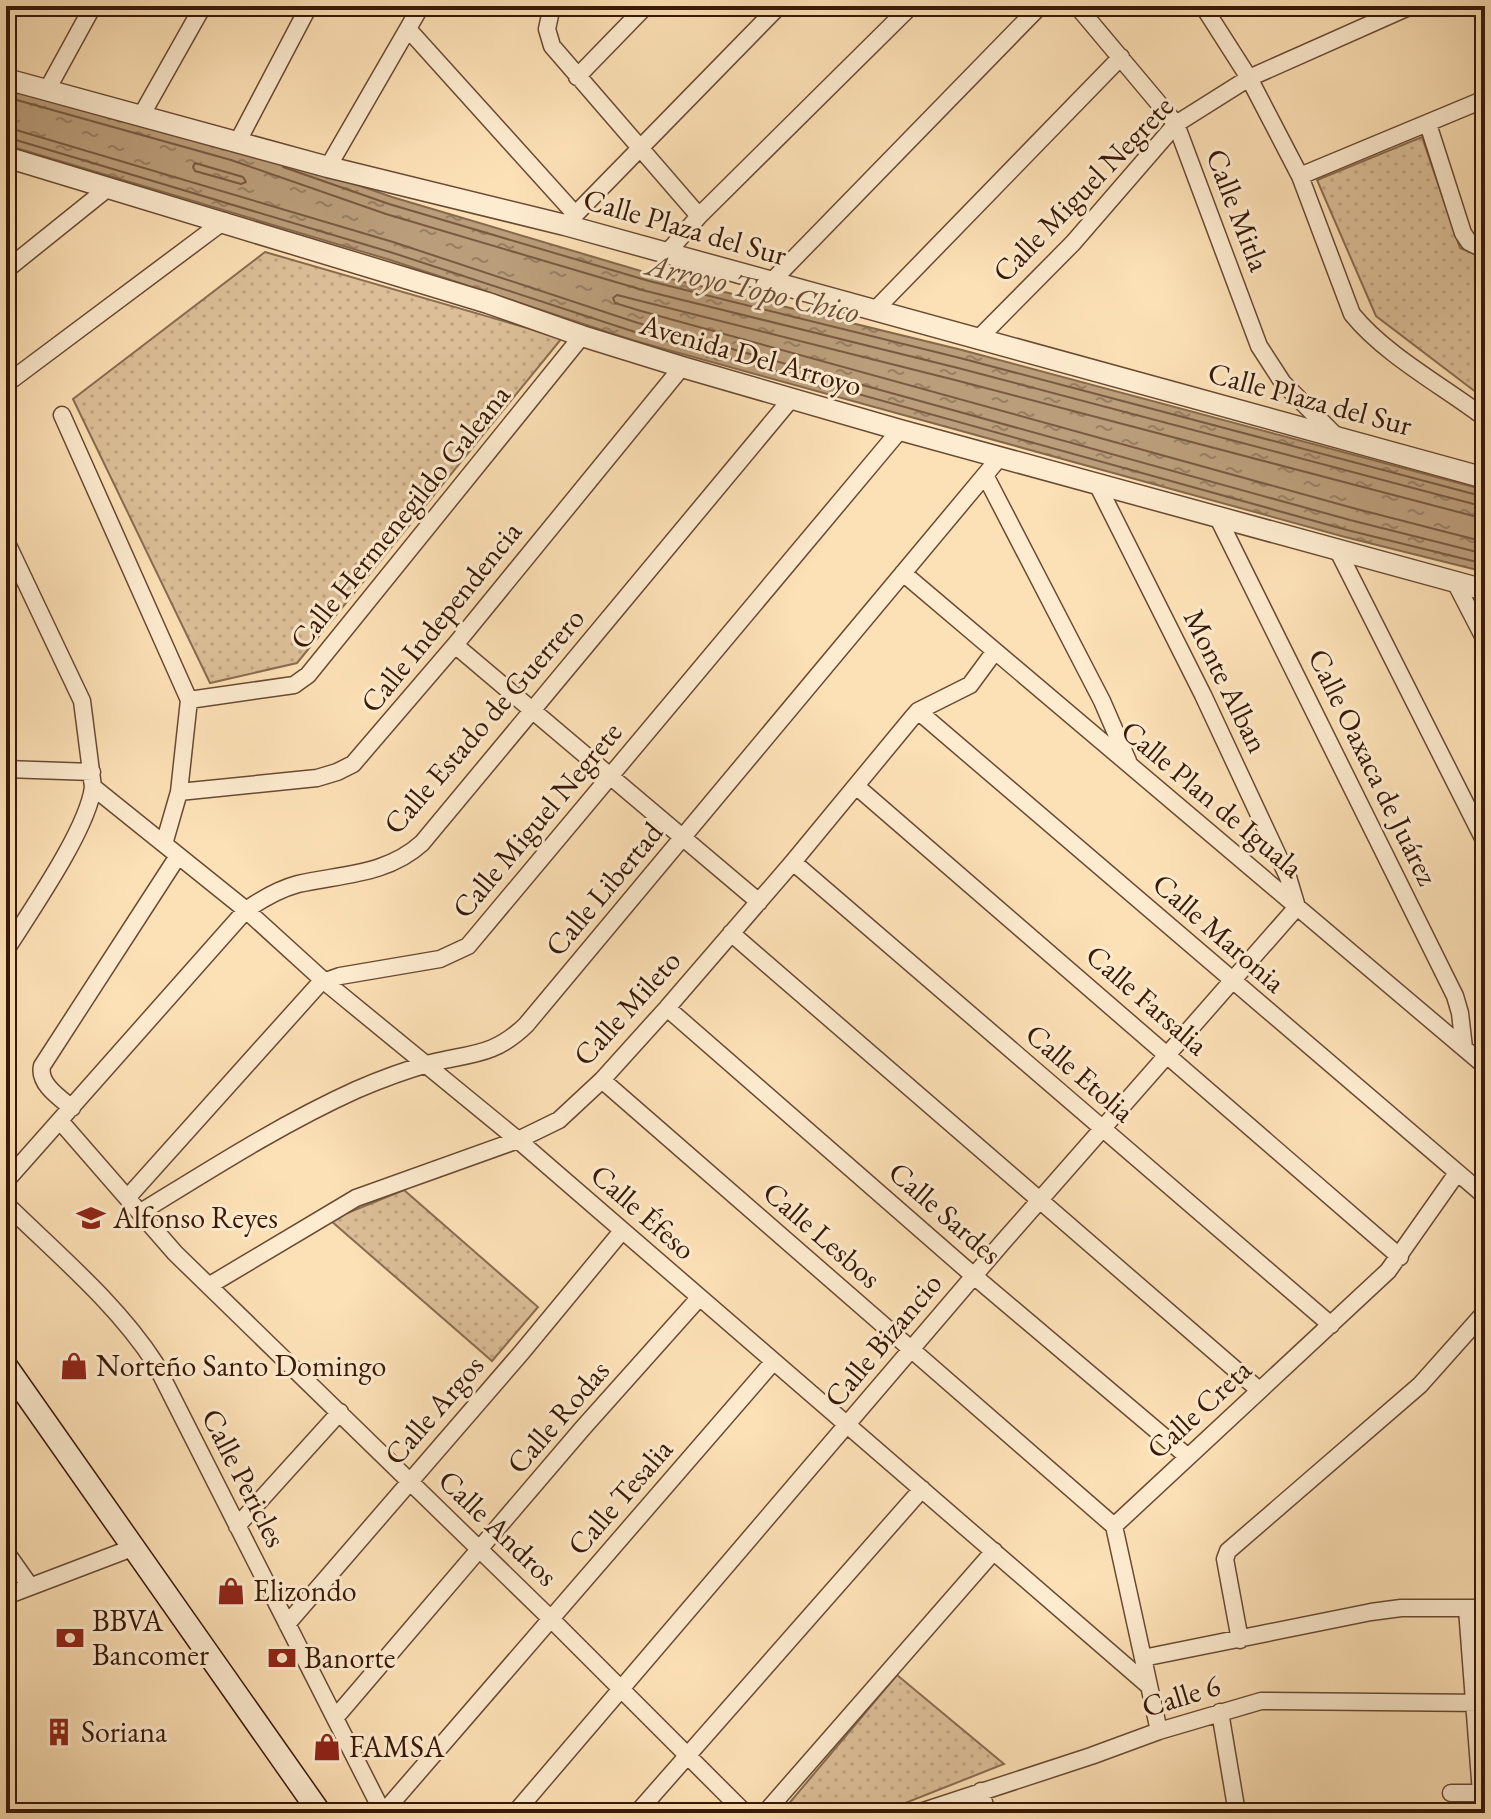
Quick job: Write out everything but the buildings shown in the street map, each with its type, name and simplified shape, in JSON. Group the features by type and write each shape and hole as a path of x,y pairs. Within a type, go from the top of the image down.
{"main road":[{"path":"6,1366 320,1813"}],"street":[{"path":"47,90 93,6"},
{"path":"141,116 203,6"},
{"path":"237,143 309,6"},
{"path":"328,167 421,6"},
{"path":"552,6 548,20 548,37 552,46 699,216"},
{"path":"577,77 646,6"},
{"path":"408,29 570,220 779,6"},
{"path":"667,253 699,216 911,6"},
{"path":"770,283 1040,6"},
{"name":"Calle Mitla","path":"1077,6 1176,124 1259,346 1283,383 1338,438"},
{"path":"1203,6 1249,78 1300,176 1352,314 1400,357 1485,418"},
{"name":"Calle Miguel Negrete","path":"977,340 1073,243 1176,124 1249,78 1379,11 1411,6"},
{"path":"874,311 1121,57"},
{"name":"Calle Plaza del Sur","path":"6,79 328,167 570,220 770,283 1485,478"},
{"path":"1300,176 1485,99"},
{"path":"1428,124 1463,233 1469,242 1485,250"},
{"name":"Avenida Del Arroyo","path":"6,157 488,303 682,367 1485,590"},
{"path":"8,267 108,188"},
{"path":"6,384 224,221"},
{"name":"Calle Hermenegildo Galeana","path":"189,700 294,685 308,675 582,336"},
{"name":"Calle Independencia","path":"179,792 317,778 353,764 455,645 682,367"},
{"name":"Calle Estado de Guerrero","path":"6,1181 246,910 271,894 295,885 372,871 411,853 448,813 792,398"},
{"path":"62,415 189,700 179,792 164,844"},
{"name":"Calle Miguel Negrete","path":"324,981 440,959 468,946 900,430"},
{"name":"Calle Libertad","path":"141,1212 318,1108 360,1088 428,1064 497,1048 511,1040 1000,457"},
{"path":"985,475 1102,701 1130,766"},
{"name":"Monte Alban","path":"1096,482 1203,695 1288,877 1297,907"},
{"name":"Calle Oaxaca de Juárez","path":"1217,516 1455,996 1464,1048"},
{"path":"6,541 82,701 92,779 92,797 71,841 6,950"},
{"path":"1337,549 1485,842"},
{"name":"Calle Plan de Iguala","path":"903,573 1485,1066"},
{"path":"1455,582 1485,640"},
{"path":"455,645 759,902"},
{"name":"Calle Mileto","path":"210,1285 356,1198 518,1140 559,1120 602,1080 667,1008 918,711 970,685 995,651"},
{"name":"Calle Maronia","path":"918,711 1485,1196"},
{"path":"6,769 92,779"},
{"name":"Calle Éfeso","path":"92,779 324,981 518,1140 1149,1686"},
{"name":"Calle Farsalia","path":"856,786 1400,1257"},
{"name":"Calle Andros","path":"178,856 42,1066 44,1082 128,1197 175,1253 551,1619 745,1813"},
{"name":"Calle Etolia","path":"793,862 1331,1325"},
{"name":"Calle Bizancio","path":"515,1813 1101,1128 1297,907"},
{"path":"731,933 1259,1390"},
{"path":"128,1197 324,981"},
{"name":"Calle Sardes","path":"667,1008 974,1276 1188,1457"},
{"name":"Calle Lesbos","path":"602,1080 1114,1526"},
{"name":"Calle Creta","path":"1114,1526 1400,1257 1457,1173"},
{"name":"Calle Pericles","path":"6,1204 139,1338 155,1363 383,1813"},
{"name":"Calle Argos","path":"287,1624 622,1231"},
{"name":"Calle Rodas","path":"335,1718 481,1551 582,1429 699,1298"},
{"path":"1240,1640 1226,1555 1420,1385 1485,1312"},
{"name":"Calle Tesalia","path":"383,1813 773,1362"},
{"path":"237,1526 340,1412"},
{"path":"637,1813 922,1489"},
{"path":"1114,1526 1159,1731"},
{"path":"6,1596 132,1548"},
{"path":"765,1813 994,1551"},
{"path":"6,1552 30,1586"},
{"path":"1143,1658 1386,1610 1485,1608"},
{"path":"1451,1793 1483,1793 1479,1704 1467,1609"},
{"name":"Calle 6","path":"917,1813 1159,1731 1261,1701 1479,1704"},
{"path":"1220,1712 1237,1813"},
{"path":"981,1791 987,1813"}],"shaded area":[{"path":"1422,137 1460,248 1485,258 1485,399 1376,316 1317,180"},
{"path":"265,252 562,338 297,663 210,683 73,399"},
{"path":"404,1190 538,1307 492,1361 330,1220"},
{"path":"897,1675 1004,1764 880,1813 781,1813"}],"water":[{"path":"6,78 237,143 392,197 651,274 962,350 1485,490 1485,572 1345,537 632,340 387,259 6,145"}],"place":[{"name":"Alfonso Reyes","path":"91,1218"},
{"name":"Norteño Santo Domingo","path":"74,1366"},
{"name":"Elizondo","path":"231,1591"},
{"name":"BBVA Bancomer","path":"70,1638"},
{"name":"Banorte","path":"282,1658"},
{"name":"Soriana","path":"59,1732"},
{"name":"FAMSA","path":"327,1747"}],"water label":[{"name":"Arroyo Topo Chico","path":"753,288"}]}
